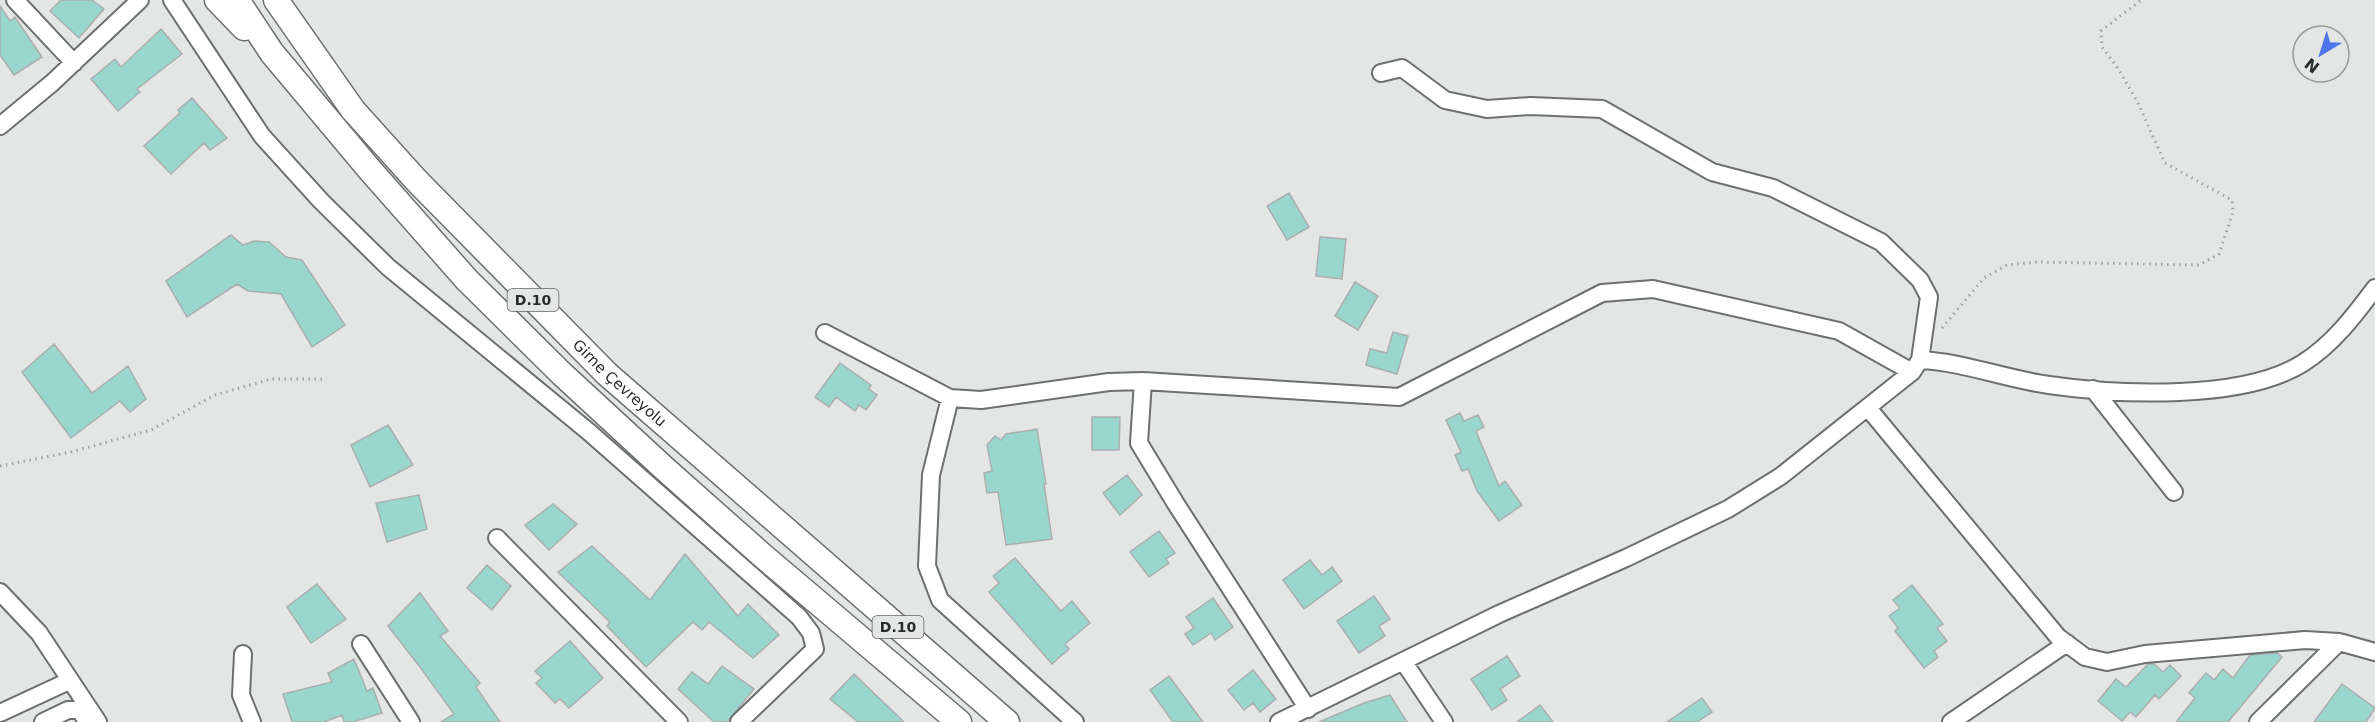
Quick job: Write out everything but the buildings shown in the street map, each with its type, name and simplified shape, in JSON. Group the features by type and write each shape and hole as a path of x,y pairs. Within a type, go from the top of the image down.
{"highway":[{"name":"D.10","path":"217,0 226,12 272,53 370,170 467,280 562,375 763,556 959,722"},
{"path":"237,0 272,53"},
{"name":"Girne Çevreyolu","path":"276,0 306,40 352,110 416,180 607,374 1007,722"},
{"name":"D.10","path":"289,0 306,40"}],"street":[{"path":"15,0 74,63"},
{"path":"0,126 74,63 140,0"},
{"path":"172,0 262,136 321,201 388,267 588,432 799,617 811,633 815,649 739,722"},
{"path":"1381,73 1402,68 1445,100 1487,109 1532,106 1602,109 1712,172 1773,188 1881,242 1920,280 1929,297 1916,366"},
{"path":"1279,722 1499,614 1626,558 1728,509 1781,476 1868,408 1916,366 1941,361 2049,385 2129,392 2208,390 2262,380 2303,363 2344,330 2375,288"},
{"path":"825,333 950,398 981,400 1109,382 1143,381 1399,397 1602,293 1653,289 1839,331 1916,366"},
{"path":"1143,381 1139,443 1308,709"},
{"path":"2093,389 2174,492"},
{"path":"950,398 931,475 927,566 940,600 1075,722"},
{"path":"1868,408 2058,637 2085,657 2107,662 2145,654 2305,640 2339,642 2375,652"},
{"path":"497,538 679,722"},
{"path":"0,592 39,633 98,722"},
{"path":"2258,722 2339,642"},
{"path":"1951,722 2067,643"},
{"path":"361,644 411,722"},
{"path":"243,654 241,695 252,722"},
{"path":"1403,661 1444,722"},
{"path":"0,713 69,681"},
{"path":"44,722 74,709 80,710 87,722"}],"path":[{"path":"1942,328 1984,278 2007,265 2037,261 2199,265 2219,254 2233,212 2232,200 2165,164 2137,101 2102,47 2101,31 2141,0"},
{"path":"0,466 71,452 151,430 215,394 271,379 325,379"}]}
